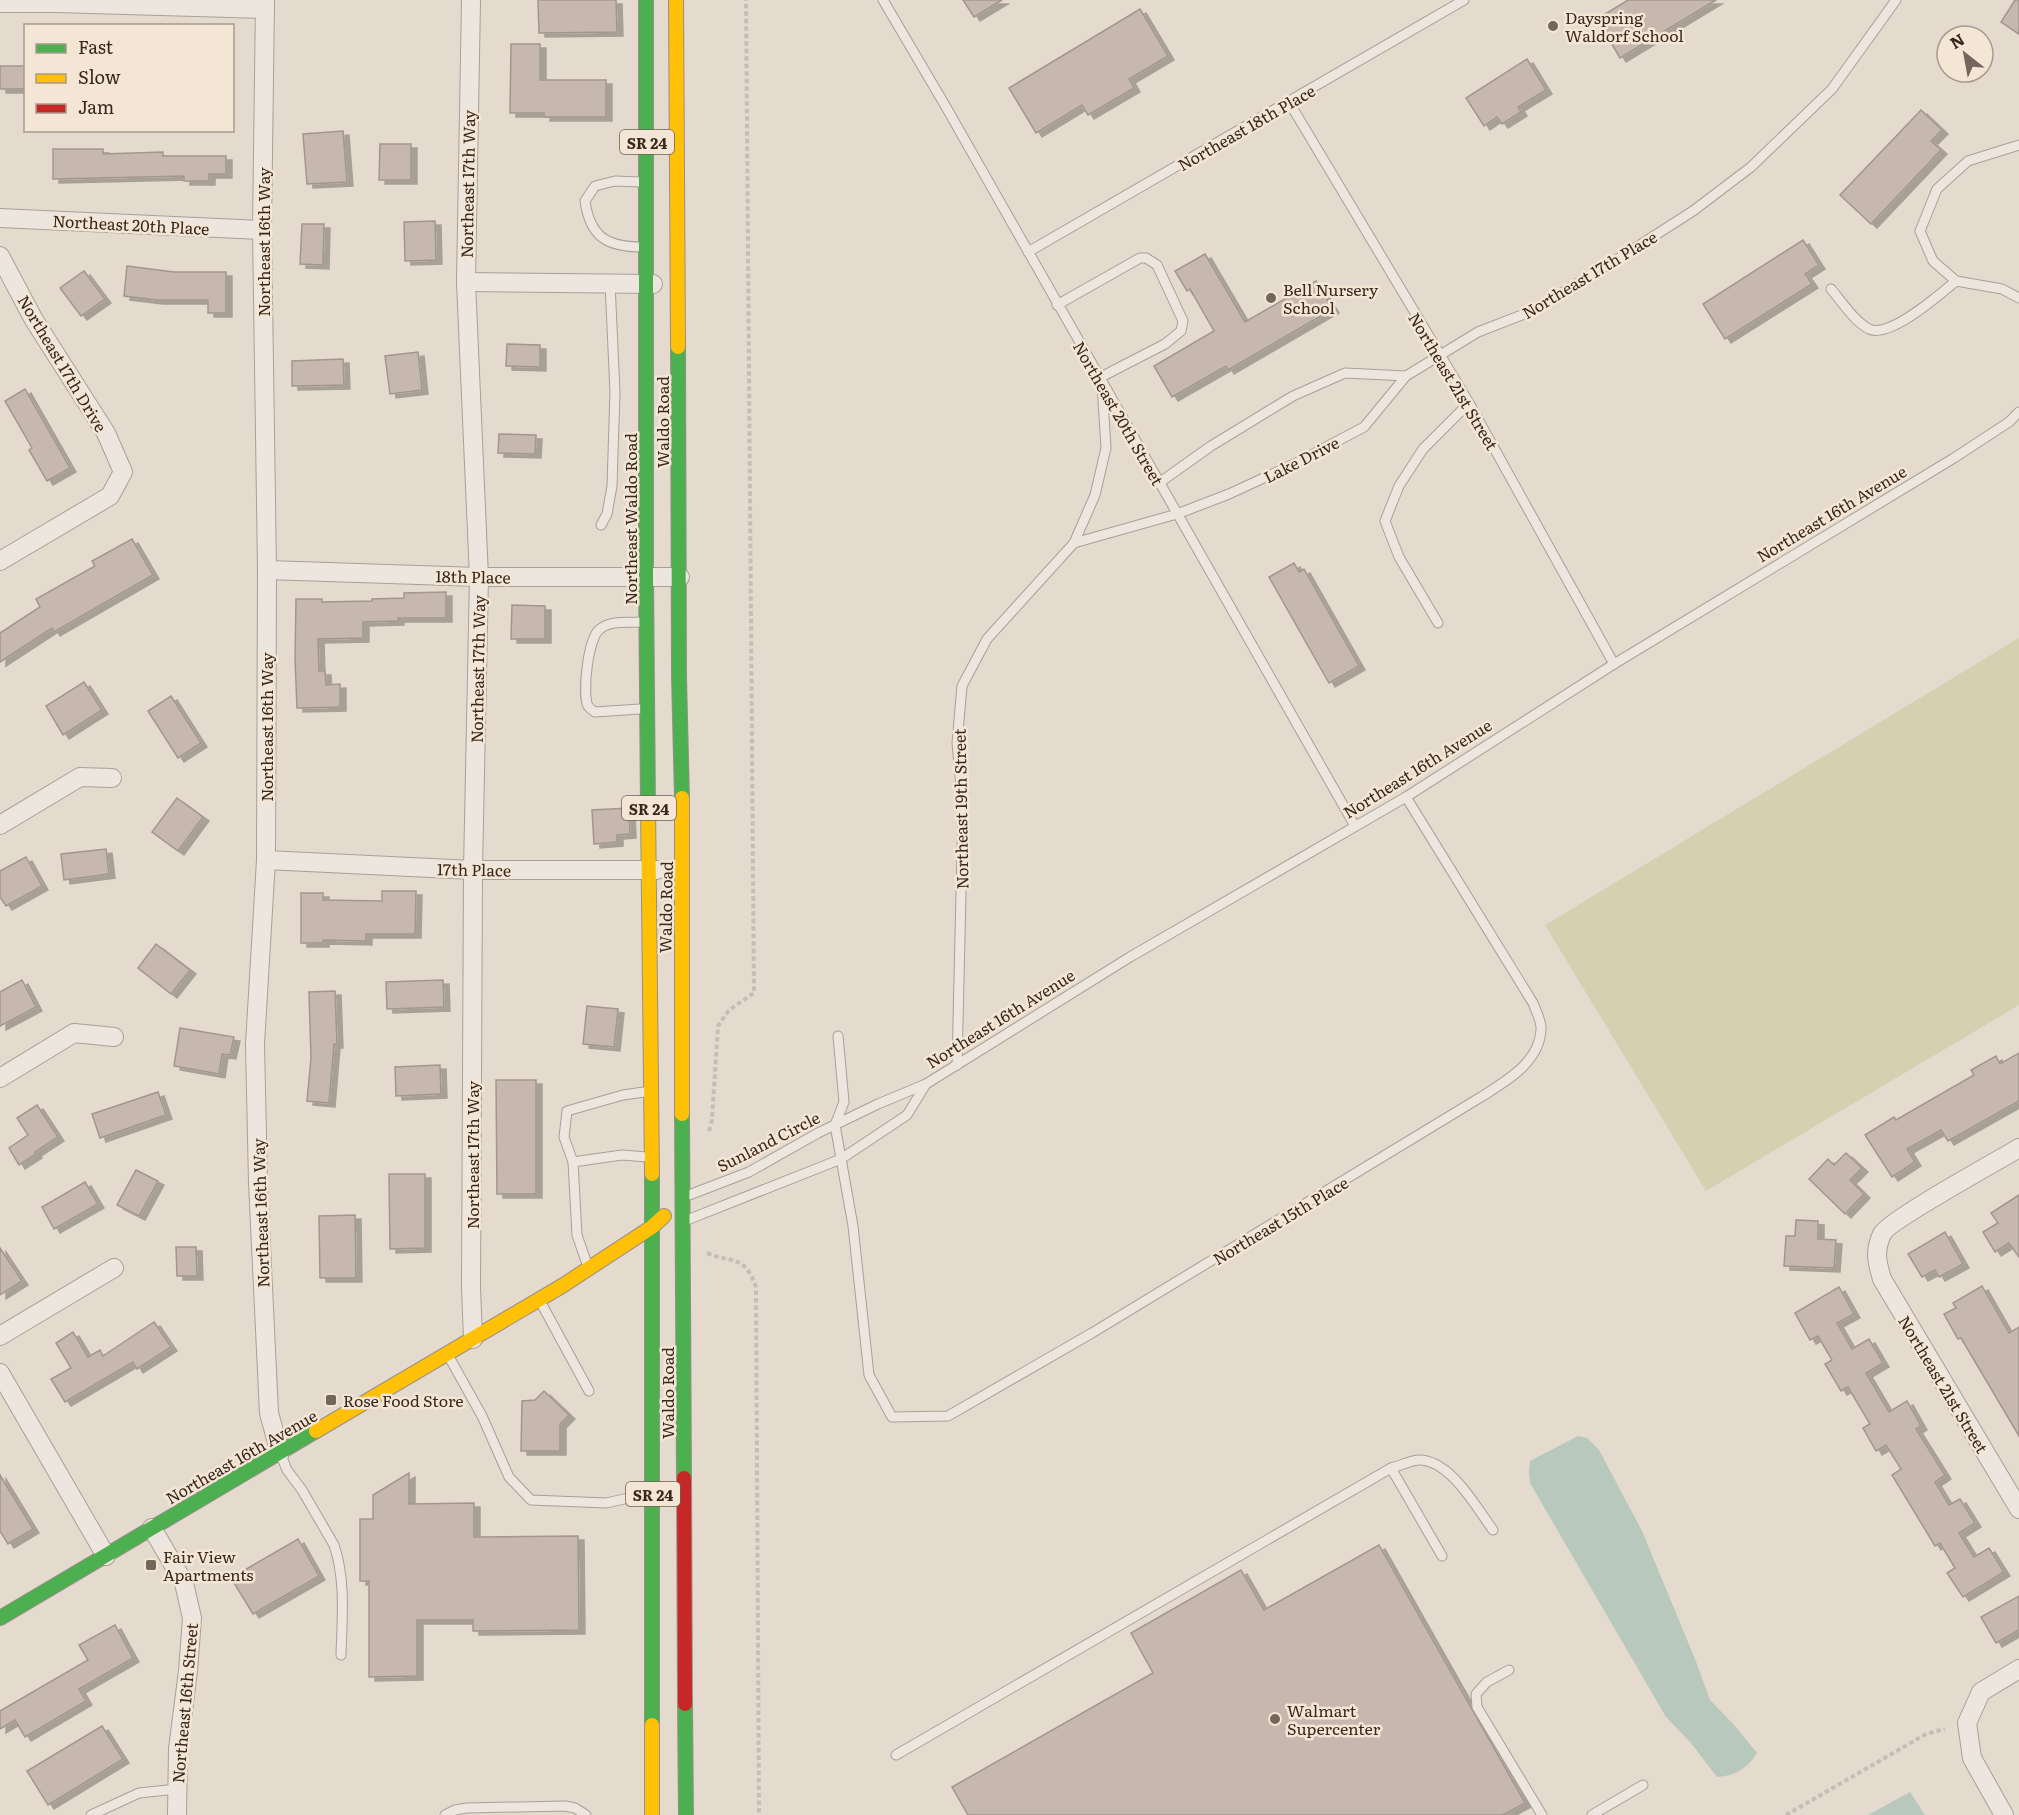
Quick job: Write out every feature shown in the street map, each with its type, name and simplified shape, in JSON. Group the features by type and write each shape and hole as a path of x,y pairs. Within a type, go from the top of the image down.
{"main road":[{"name":"Northeast Waldo Road","path":"646,0 646,622 650,1039"},
{"name":"Waldo Road","path":"676,0 679,676 683,870 681,951 686,1815"},
{"name":"Waldo Road","path":"650,1039 653,1286 652,1815"},
{"name":"Sunland Circle","path":"652,1227 682,1198"},
{"path":"652,1227 682,1222"},
{"name":"Northeast 16th Avenue","path":"0,1618 540,1300 652,1227"}],"street":[{"name":"Northeast 17th Way","path":"471,0 465,282 478,577 473,870 471,1287 473,1339"},
{"path":"0,3 265,5"},
{"name":"Northeast 16th Way","path":"265,5 262,230 267,570 266,860 255,1044 258,1183 268,1413 280,1453"},
{"name":"Northeast 20th Place","path":"0,218 262,230"},
{"name":"Northeast 17th Drive","path":"0,256 34,320 106,433 123,472 110,495 0,561"},
{"path":"465,282 678,284"},
{"name":"18th Place","path":"267,570 478,577 680,577"},
{"path":"0,825 80,777 112,778"},
{"name":"17th Place","path":"266,860 473,870 683,870"},
{"path":"0,1078 74,1033 114,1037"},
{"name":"Northeast 21st Street","path":"2019,1148 1910,1213 1883,1232 1875,1256 1882,1279 2019,1509"},
{"path":"0,1336 114,1268"},
{"path":"0,1373 106,1556"},
{"name":"Northeast 16th Street","path":"152,1528 184,1583 192,1618 178,1749 177,1815"},
{"path":"2000,1808 1972,1758 1967,1723 1981,1692 2019,1669"}],"lane":[{"name":"Northeast 20th Street","path":"883,0 1355,826"},
{"name":"Northeast 18th Place","path":"1028,252 1464,0"},
{"name":"Northeast 17th Place","path":"1406,376 1478,332 1532,311 1552,299 1693,211 1751,167 1832,89 1896,0"},
{"name":"Northeast 21st Street","path":"1289,102 1469,403 1614,664"},
{"path":"2019,145 1968,161 1937,189 1920,231 1933,261 1956,281 2002,290 2019,298"},
{"path":"647,182 615,181 596,186 585,201 587,216 598,236 623,247 647,248"},
{"path":"1057,305 1140,258 1146,258 1157,265 1183,321 1181,331 1165,344 1100,380"},
{"path":"1831,289 1858,320 1871,330 1881,330 1898,324 1956,281"},
{"path":"601,525 607,514 612,486 615,392 610,283"},
{"path":"1159,483 1211,446 1293,396 1346,373 1406,376"},
{"name":"Lake Drive","path":"1074,543 1177,514 1251,484 1364,427 1406,376"},
{"name":"Northeast 19th Street","path":"957,1065 963,818 957,743 962,687 987,639 1074,543 1095,495 1106,447 1100,380"},
{"path":"1438,623 1399,557 1385,521 1399,486 1423,449 1469,403"},
{"name":"Northeast 16th Avenue","path":"841,1159 907,1115 926,1084 1130,957 1406,797 1614,664 1954,458 2009,422 2019,412"},
{"path":"646,622 611,623 597,631 589,647 586,680 587,703 595,712 648,709"},
{"name":"Northeast 15th Place","path":"841,1159 853,1226 869,1376 892,1417 948,1416 1092,1333 1513,1077 1534,1054 1542,1029 1533,1003 1406,797"},
{"path":"682,1222 841,1159 835,1125 844,1102 838,1036"},
{"name":"Sunland Circle","path":"682,1198 749,1172 835,1125 926,1084"},
{"path":"588,1269 577,1235 573,1162 564,1137 567,1111 623,1095 651,1091"},
{"path":"573,1162 622,1155 652,1157"},
{"path":"540,1300 589,1391"},
{"path":"448,1354 482,1416 509,1477 531,1500 606,1503 652,1492"},
{"path":"280,1453 287,1470 307,1499 338,1555 341,1600 340,1655"},
{"path":"896,1755 1391,1468 1419,1460 1440,1465 1458,1484 1493,1530"},
{"path":"1391,1468 1442,1556"},
{"path":"1509,1670 1487,1682 1476,1694 1477,1707 1542,1815"},
{"path":"1592,1815 1643,1785"},
{"path":"91,1815 139,1793 177,1789"},
{"path":"445,1815 467,1808 565,1806 575,1808 586,1815"}],"path":[{"path":"707,1137 712,1120 718,1026 729,1010 754,993 746,0"},
{"path":"700,1249 708,1255 736,1260 750,1271 756,1287 759,1815"},
{"path":"1786,1815 1926,1734 1945,1729"}],"shaded area":[{"path":"2019,638 2019,1005 1706,1191 1545,925"},
{"path":"1578,1436 1587,1438 1599,1450 1642,1531 1710,1700 1757,1753 1745,1767 1735,1773 1717,1777 1691,1743 1666,1717 1530,1483 1530,1461"},
{"path":"1910,1792 1925,1815 1868,1815"}],"building":[{"path":"538,0 616,0 617,32 539,33"},
{"path":"963,0 1002,0 974,17"},
{"path":"1628,0 1716,0 1620,58 1597,19"},
{"path":"2015,0 2019,0 2019,34 2001,22"},
{"path":"1140,9 1168,56 1129,79 1134,88 1088,115 1082,105 1036,133 1009,88"},
{"path":"511,44 540,44 540,80 606,80 606,117 544,117 544,113 510,113"},
{"path":"1527,59 1546,90 1518,107 1521,112 1502,124 1497,117 1484,126 1466,98"},
{"path":"0,66 24,66 24,89 0,89"},
{"path":"1921,110 1942,130 1931,141 1941,150 1871,224 1840,195"},
{"path":"343,131 347,182 307,184 303,134"},
{"path":"380,144 411,144 411,180 379,180"},
{"path":"53,149 103,149 103,154 163,152 163,156 226,156 226,174 209,174 209,181 184,181 184,176 53,179"},
{"path":"435,221 436,260 405,261 404,222"},
{"path":"302,224 324,224 323,265 300,264"},
{"path":"1803,240 1819,265 1805,274 1812,284 1725,339 1703,304"},
{"path":"1205,254 1245,322 1316,281 1333,309 1228,370 1226,366 1172,397 1154,366 1214,331 1190,289 1187,291 1175,271"},
{"path":"127,266 174,272 226,272 226,313 208,313 208,300 157,300 124,296"},
{"path":"84,271 105,299 81,316 60,288"},
{"path":"507,344 540,345 540,367 506,366"},
{"path":"418,352 422,390 390,394 385,356"},
{"path":"343,359 344,385 292,386 292,361"},
{"path":"25,389 70,468 47,481 29,450 32,448 5,401"},
{"path":"499,434 536,435 535,454 498,453"},
{"path":"132,539 153,575 54,632 52,628 0,662 0,633 40,607 36,599 95,566 92,561"},
{"path":"1294,563 1299,572 1304,569 1359,666 1329,683 1269,577"},
{"path":"446,592 446,618 398,618 398,621 363,622 363,638 318,639 319,671 325,671 326,685 340,684 340,707 297,708 296,599 322,599 322,602 372,601 372,599 404,598 404,593"},
{"path":"512,605 545,606 545,639 511,639"},
{"path":"84,682 102,710 63,735 46,706"},
{"path":"171,696 201,743 178,758 148,711"},
{"path":"177,798 203,817 178,851 152,832"},
{"path":"629,808 630,834 617,835 617,842 594,844 592,810"},
{"path":"106,849 109,874 64,880 61,854"},
{"path":"26,857 42,886 6,906 0,897 0,871"},
{"path":"382,891 416,891 415,934 366,934 366,941 323,940 323,943 301,943 301,893 323,893 323,900 382,901"},
{"path":"156,944 190,970 171,994 138,968"},
{"path":"22,980 36,1007 0,1026 0,992"},
{"path":"443,980 444,1007 387,1009 386,982"},
{"path":"335,991 337,1044 334,1044 329,1103 307,1101 311,1058 309,992"},
{"path":"587,1006 618,1009 614,1047 583,1044"},
{"path":"180,1028 234,1037 230,1055 222,1054 219,1074 174,1066"},
{"path":"2019,1053 2019,1101 1948,1141 1941,1130 1907,1149 1915,1162 1892,1177 1865,1135 1894,1117 1896,1120 1974,1075 1971,1070 1996,1056 2000,1064"},
{"path":"440,1065 441,1094 396,1096 395,1067"},
{"path":"496,1080 536,1080 536,1194 497,1194"},
{"path":"158,1092 166,1115 100,1138 92,1114"},
{"path":"37,1105 58,1137 19,1165 9,1148 28,1135 17,1118"},
{"path":"1846,1153 1862,1168 1850,1180 1864,1194 1845,1214 1809,1179 1828,1159 1834,1165"},
{"path":"136,1170 158,1181 139,1216 117,1205"},
{"path":"389,1174 425,1174 425,1248 390,1249"},
{"path":"85,1182 98,1204 54,1229 42,1207"},
{"path":"2019,1195 2019,1257 2009,1243 1995,1252 1983,1232 1998,1223 1991,1213"},
{"path":"355,1215 356,1278 320,1278 319,1216"},
{"path":"1796,1220 1818,1221 1818,1239 1836,1240 1834,1268 1784,1266 1786,1236 1795,1236"},
{"path":"1945,1232 1963,1264 1939,1277 1935,1270 1922,1277 1908,1254"},
{"path":"176,1247 196,1247 197,1276 177,1276"},
{"path":"0,1248 22,1281 0,1295"},
{"path":"1982,1286 2009,1333 2019,1327 2019,1436 1961,1338 1958,1339 1944,1314 1956,1308 1953,1303"},
{"path":"1839,1287 1854,1314 1837,1323 1852,1349 1869,1339 1883,1363 1866,1373 1889,1412 1907,1401 1921,1426 1916,1429 1945,1475 1935,1482 1949,1505 1960,1499 1975,1523 1959,1533 1974,1557 1989,1548 2004,1572 1963,1597 1947,1573 1955,1568 1940,1543 1935,1546 1892,1475 1901,1469 1886,1445 1876,1451 1863,1428 1870,1424 1848,1387 1841,1391 1825,1364 1832,1360 1818,1336 1810,1340 1795,1313"},
{"path":"154,1322 171,1347 137,1369 133,1362 65,1402 51,1379 71,1368 56,1343 73,1332 88,1357 100,1350 103,1356"},
{"path":"544,1391 569,1415 560,1424 560,1451 521,1451 522,1401 535,1400"},
{"path":"409,1473 409,1504 474,1503 474,1537 578,1536 579,1630 473,1631 473,1620 417,1620 417,1676 369,1677 369,1581 360,1581 360,1519 373,1519 373,1495"},
{"path":"0,1475 33,1529 8,1544 0,1531"},
{"path":"298,1539 319,1576 253,1614 231,1578"},
{"name":"Walmart Supercenter","path":"1379,1545 1525,1803 1503,1815 968,1815 952,1787 1153,1673 1131,1633 1241,1570 1264,1610"},
{"path":"2019,1596 2019,1630 1996,1643 1981,1617"},
{"path":"115,1625 133,1658 79,1689 86,1701 25,1737 15,1720 0,1729 0,1711 88,1660 79,1645"},
{"path":"102,1726 123,1759 48,1805 27,1771"}],"traffic: fast":[{"path":"646,0 648,806"},
{"path":"678,347 679,677 682,798"},
{"path":"682,1114 684,1478"},
{"path":"652,1174 652,1725"},
{"path":"0,1618 316,1431"},
{"path":"685,1704 686,1815"}],"traffic: slow":[{"path":"676,0 678,347"},
{"path":"682,798 682,1114"},
{"path":"648,806 652,1174"},
{"path":"316,1431 562,1286 652,1227 664,1216"},
{"path":"652,1725 652,1815"}],"traffic: jam":[{"path":"684,1478 685,1704"}],"place":[{"name":"Dayspring Waldorf School","path":"1553,26"},
{"name":"Bell Nursery School","path":"1271,298"},
{"name":"Rose Food Store","path":"331,1400"},
{"name":"Fair View Apartments","path":"151,1565"},
{"name":"Walmart Supercenter","path":"1275,1719"}]}
